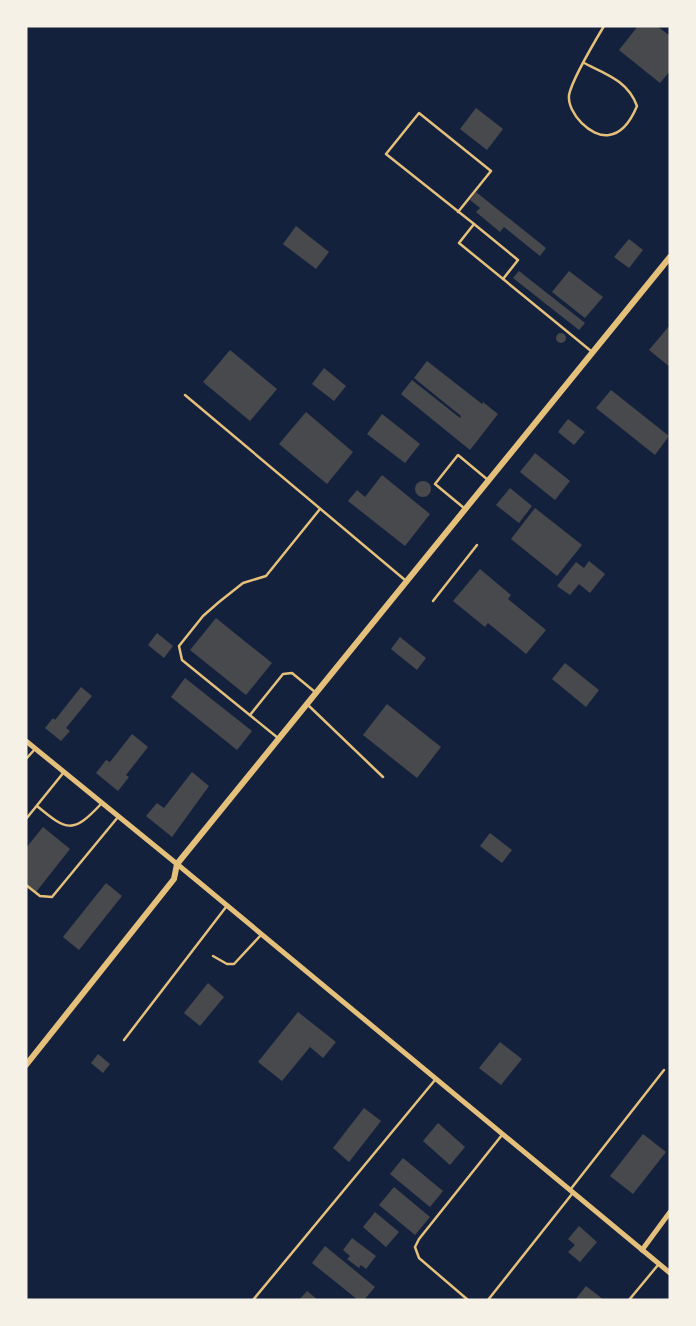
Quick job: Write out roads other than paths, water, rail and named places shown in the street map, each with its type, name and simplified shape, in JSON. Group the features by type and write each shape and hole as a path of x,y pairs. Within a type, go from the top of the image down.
{"street":[{"path":"26,1066 174,879 177,864 670,257"},
{"path":"26,742 227,905 670,1272"},
{"path":"642,1250 670,1212"}],"lane":[{"path":"584,63 618,80 632,93 637,106 632,119 621,130 609,135 597,134 580,121 571,109 569,96 584,63 604,26"},
{"path":"458,212 491,171 419,113 386,154 458,212 474,224 518,260 503,279"},
{"path":"474,224 458,243 592,352"},
{"path":"185,395 407,581"},
{"path":"465,509 434,484 458,455 488,480"},
{"path":"279,739 182,660 179,646 202,616 219,602 243,583 266,576 320,509"},
{"path":"433,601 477,545"},
{"path":"250,715 283,674 292,672 316,693"},
{"path":"307,704 382,777"},
{"path":"26,760 35,749"},
{"path":"26,819 64,772"},
{"path":"36,806 58,823 72,826 79,825 86,820 102,803"},
{"path":"26,885 40,896 52,897 118,816"},
{"path":"124,1040 227,905"},
{"path":"213,956 227,964 234,964 262,934"},
{"path":"488,1300 664,1070"},
{"path":"253,1300 436,1079"},
{"path":"468,1300 419,1258 415,1247 419,1238 503,1134"},
{"path":"629,1300 659,1264"}]}
